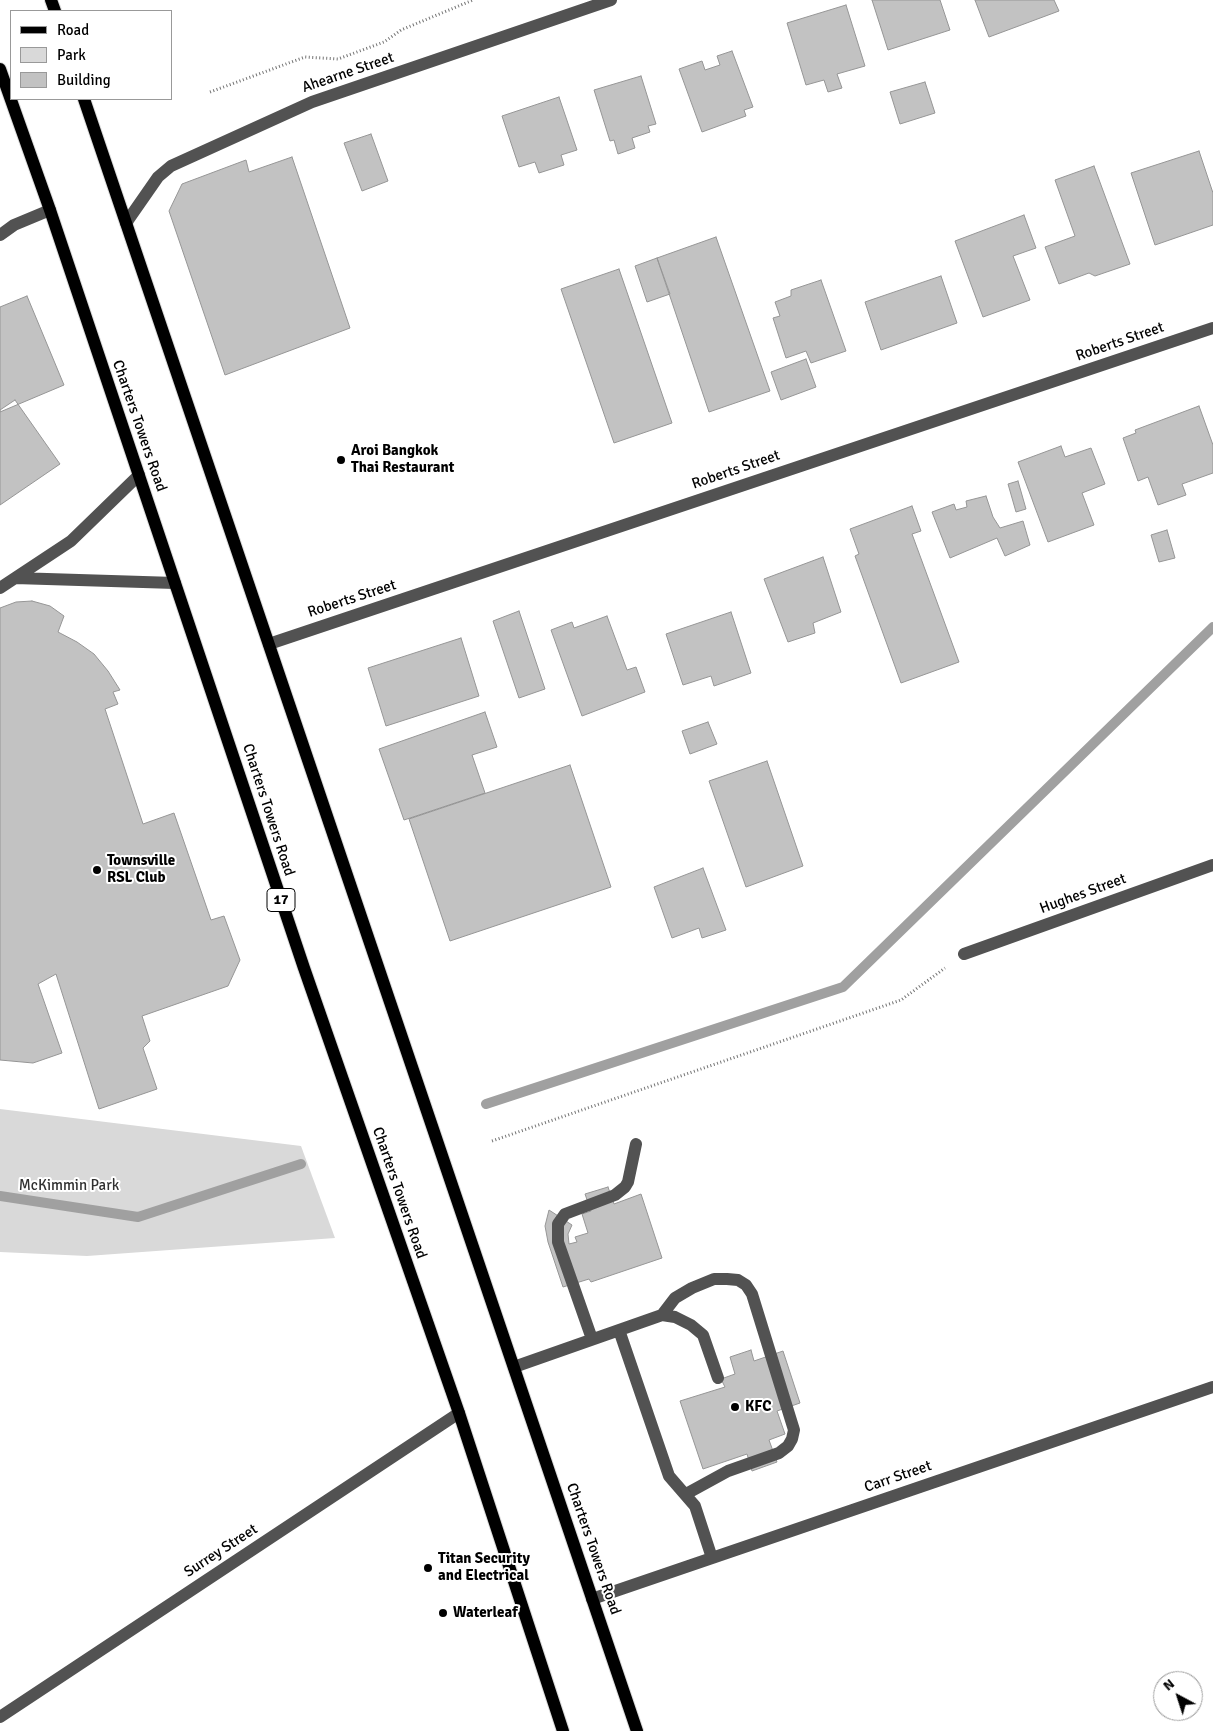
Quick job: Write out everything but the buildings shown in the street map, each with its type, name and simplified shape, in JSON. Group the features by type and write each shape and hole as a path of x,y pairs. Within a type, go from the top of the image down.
{"main road":[{"name":"Charters Towers Road","path":"0,69 10,97"},
{"name":"Charters Towers Road","path":"11,100 50,210 304,968 459,1413 563,1731"},
{"name":"Charters Towers Road","path":"84,100 637,1731"}],"street":[{"name":"Ahearne Street","path":"126,223 158,177 170,166 312,102 611,0"},
{"path":"0,235 14,225 50,210"},
{"name":"Roberts Street","path":"269,644 1213,328"},
{"path":"0,588 70,541 139,475"},
{"path":"15,578 175,583"},
{"name":"Hughes Street","path":"964,954 1213,865"},
{"path":"592,1339 558,1242 558,1224 565,1214 615,1195 625,1187 628,1182 636,1144"},
{"path":"662,1315 674,1298 714,1279 727,1278 738,1280 746,1285 752,1294 794,1430 792,1440 779,1453 728,1471 686,1494"},
{"path":"514,1367 662,1315 675,1317 691,1325 703,1335 718,1378"},
{"path":"619,1330 669,1476 686,1494 694,1506 712,1558"},
{"name":"Carr Street","path":"592,1599 1213,1387"},
{"name":"Surrey Street","path":"0,1717 459,1413"}],"path":[{"path":"210,92 304,58 338,59 384,42 401,30 473,0"},
{"path":"492,1141 901,1000 964,954"}],"green space":[{"name":"McKimmin Park","path":"0,1109 301,1146 335,1238 87,1256 0,1252"}],"waterway":[{"path":"486,1104 843,987 1213,627"},
{"path":"0,1196 138,1217 301,1164"}],"place":[{"name":"Aroi Bangkok Thai Restaurant","path":"341,460"},
{"name":"Townsville RSL Club","path":"97,870"},
{"name":"KFC","path":"735,1407"},
{"name":"Titan Security and Electrical","path":"428,1568"},
{"name":"Waterleaf","path":"443,1613"}]}
